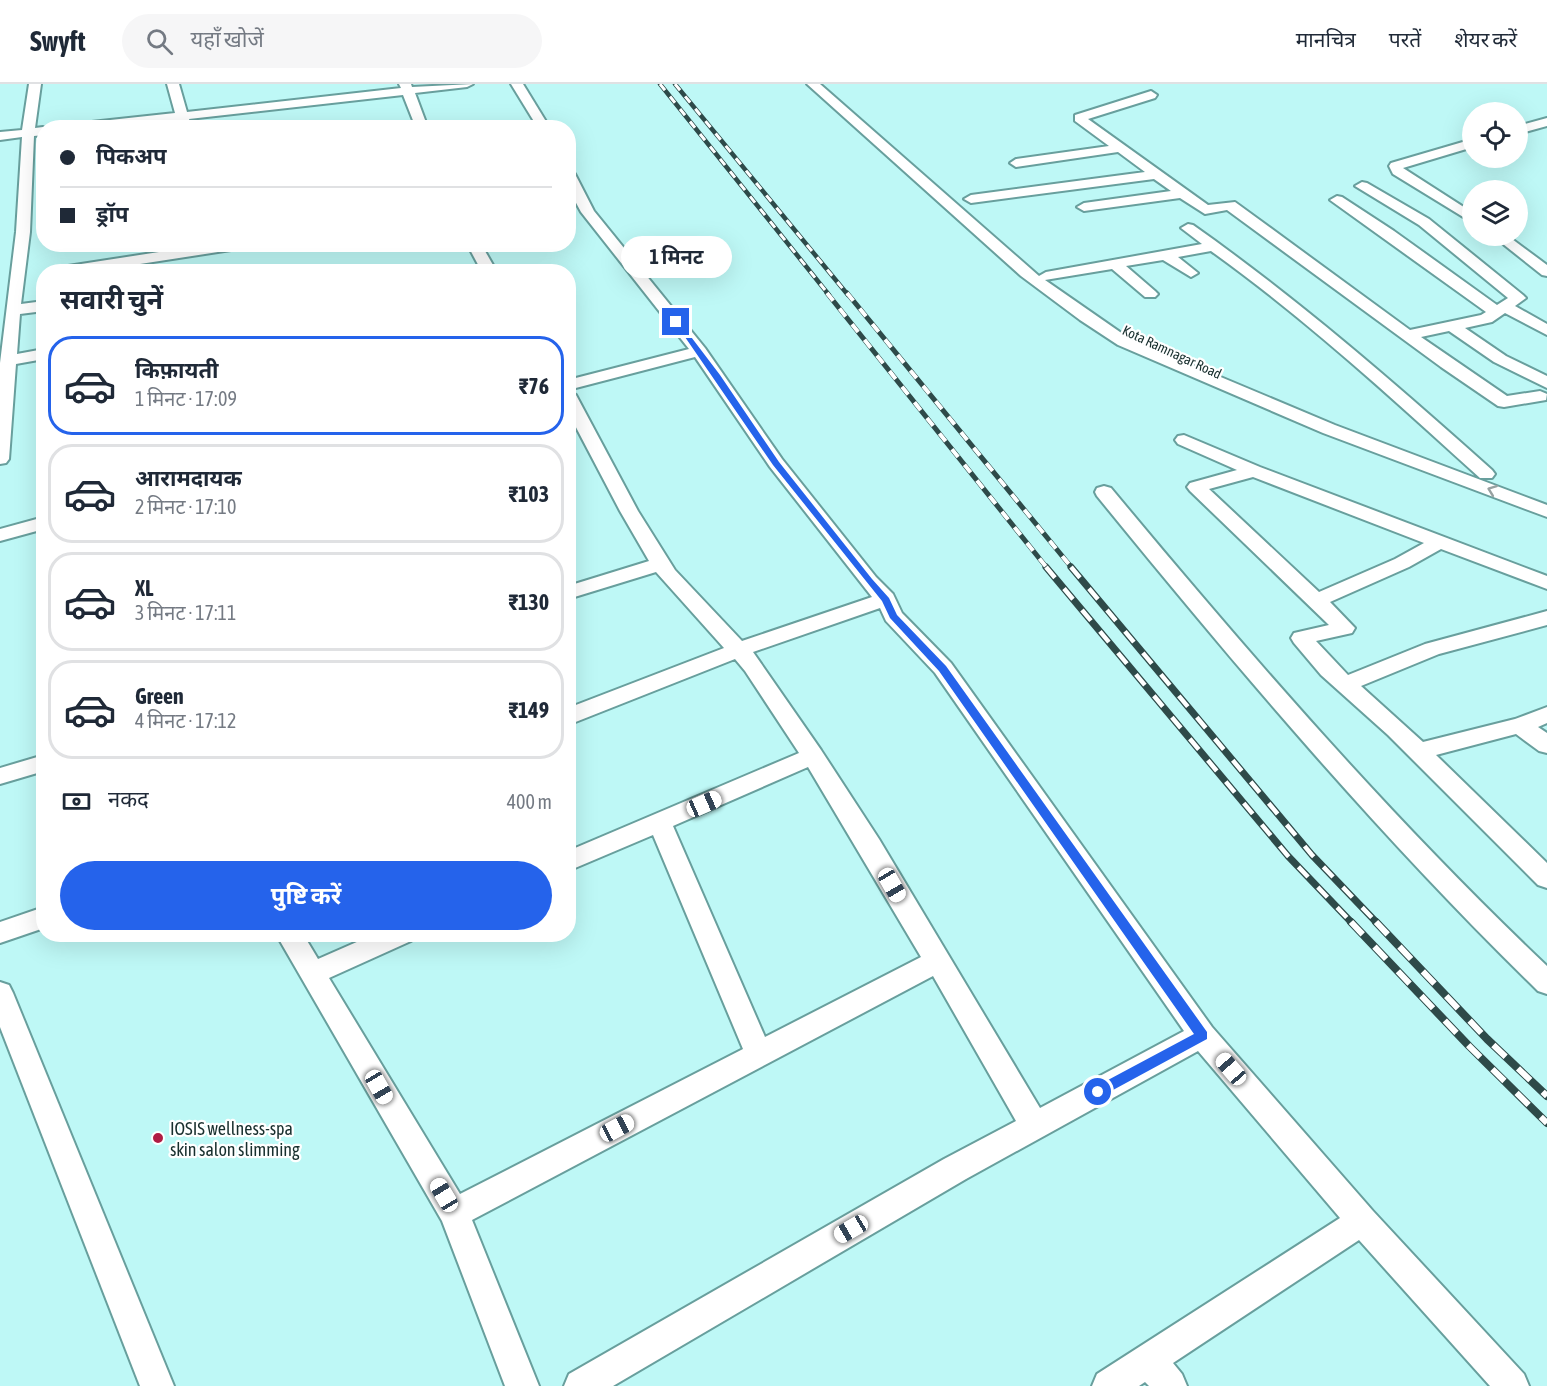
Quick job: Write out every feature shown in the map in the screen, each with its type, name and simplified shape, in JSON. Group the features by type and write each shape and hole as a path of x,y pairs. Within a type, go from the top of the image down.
{"street":[{"path":"0,459 4,382 9,360 17,277 16,239 36,132 35,84"},
{"path":"174,84 184,120"},
{"path":"198,120 406,87 467,84"},
{"path":"517,84 539,120"},
{"path":"813,84 1026,273 1085,317 1124,342 1329,429 1547,511"},
{"name":"Kota Ramnagar Road","path":"829,84 1046,276 1096,313 1147,343 1232,380 1547,496"},
{"path":"406,87 419,120"},
{"path":"1151,95 1078,118 1205,210 1230,205 1504,402 1543,390"},
{"path":"1528,127 1547,122"},
{"path":"0,136 36,132"},
{"path":"1462,146 1396,166 1398,171 1462,212"},
{"path":"1016,163 1122,148"},
{"path":"971,199 1156,175"},
{"path":"1362,186 1424,222 1518,298 1501,310 1454,327 1408,335"},
{"path":"1084,207 1182,194"},
{"path":"576,199 699,351 776,463 886,600 893,616 943,668 1202,1035 1362,1221 1512,1386"},
{"path":"1337,200 1501,310 1547,330"},
{"path":"1188,228 1253,274 1414,409 1486,474"},
{"path":"1046,276 1216,246"},
{"path":"1513,246 1547,272"},
{"path":"103,264 174,252"},
{"path":"1167,256 1191,273"},
{"path":"1116,265 1150,294"},
{"path":"17,277 34,274"},
{"path":"13,310 36,307"},
{"path":"1454,327 1543,390"},
{"path":"576,383 699,351"},
{"path":"9,360 36,355"},
{"path":"576,410 629,512 660,564 753,666 813,756 870,846 1035,1126"},
{"path":"1184,440 1254,471 1547,583"},
{"path":"1254,471 1196,487 1345,628 1301,638 1345,684 1419,751 1547,878"},
{"path":"1104,492 1320,750 1506,944 1547,983"},
{"path":"0,535 36,525"},
{"path":"1316,601 1392,568 1438,543"},
{"path":"576,590 660,564"},
{"path":"576,714 738,650 886,600"},
{"path":"1345,684 1432,649 1547,618"},
{"path":"1419,751 1520,725 1547,715"},
{"path":"1520,725 1547,745"},
{"path":"576,859 813,756"},
{"path":"0,776 36,765"},
{"path":"660,823 759,1054"},
{"path":"0,933 36,920"},
{"path":"294,942 454,1213 522,1386"},
{"path":"314,973 384,942"},
{"path":"454,1213 937,962"},
{"path":"0,993 157,1386"},
{"path":"581,1386 955,1169 1202,1035"},
{"path":"1109,1386 1362,1221"},
{"path":"1149,1360 1170,1386"}],"railway":[{"path":"660,84 829,295"},
{"path":"675,84 848,295"},
{"path":"827,293 1047,568"},
{"path":"847,293 1072,568"},
{"path":"1046,567 1288,856 1353,924"},
{"path":"1071,567 1312,855 1378,924"},
{"path":"1351,922 1469,1046 1547,1123"},
{"path":"1376,922 1487,1039 1547,1096"}],"place":[{"name":"IOSIS wellness-spa skin salon slimming","path":"158,1138"}],"route":[{"path":"676,322 718,376 776,463 886,600 893,616 943,668 1202,1035 1098,1092"}]}
